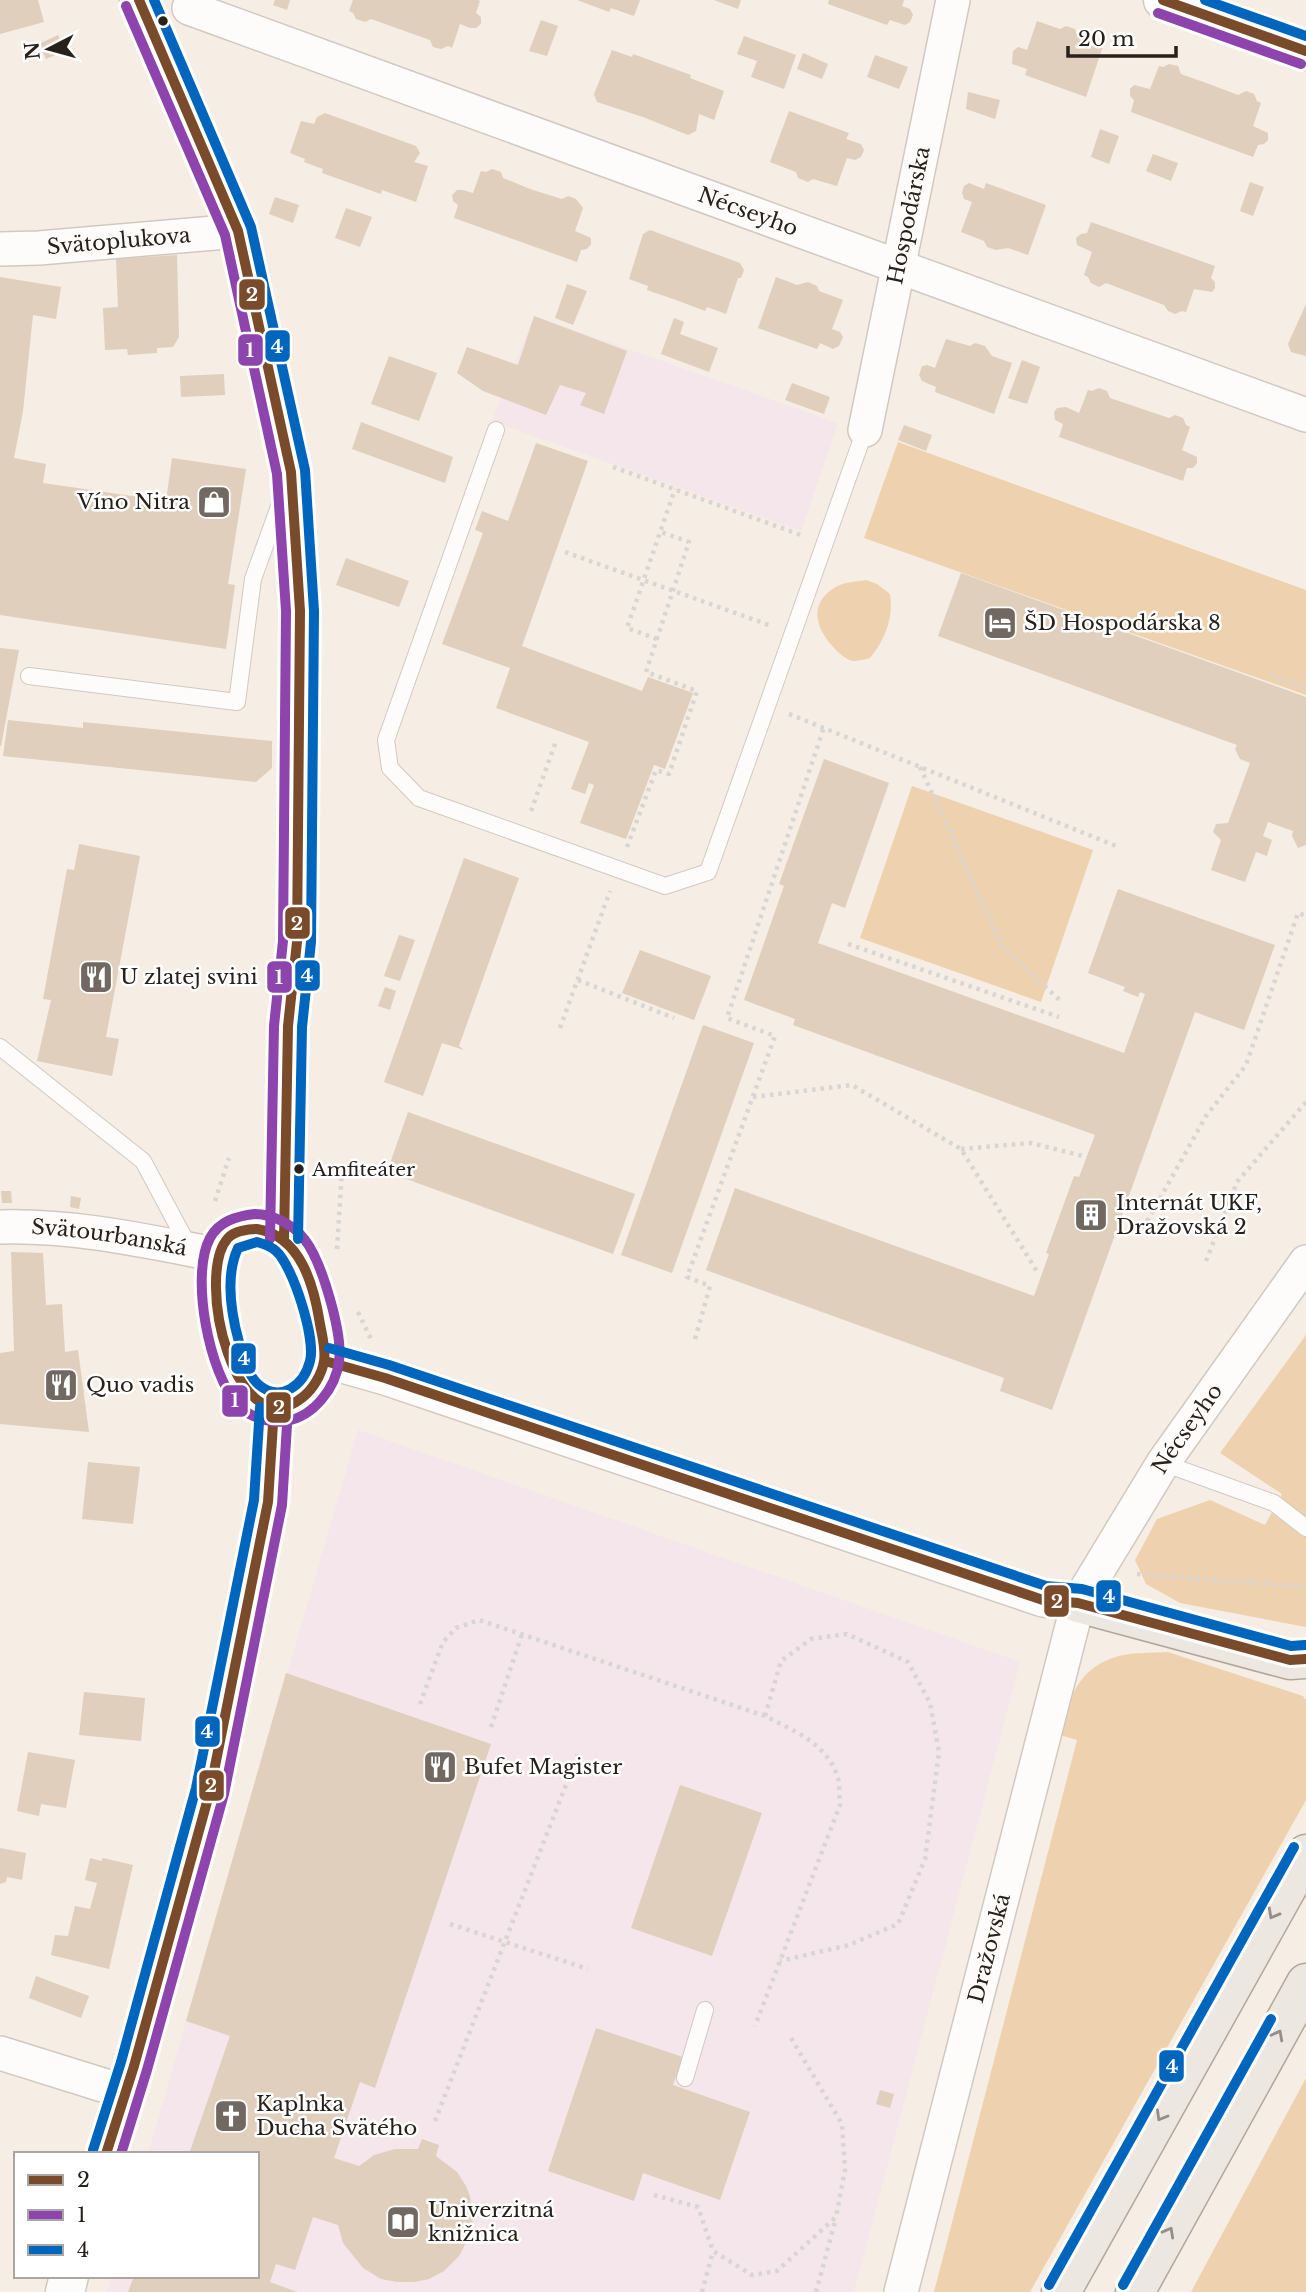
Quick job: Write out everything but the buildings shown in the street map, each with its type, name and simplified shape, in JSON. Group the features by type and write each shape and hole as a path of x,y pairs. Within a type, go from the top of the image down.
{"main road":[{"path":"1078,1603 1301,1665"},
{"path":"1061,2292 1306,1854"},
{"path":"1135,2292 1306,1983"}],"street":[{"path":"139,0 238,231 291,472 300,652 297,942 288,1026 284,1239"},
{"name":"Hospodárska","path":"865,430 953,0"},
{"path":"1163,0 1306,51"},
{"name":"Nécseyho","path":"189,8 1306,415"},
{"name":"Svätoplukova","path":"0,249 238,231"},
{"name":"Svätourbanská","path":"0,1227 68,1228 205,1252"},
{"path":"247,1228 265,1228 284,1239 294,1249 307,1273 320,1325 325,1361 313,1387 297,1404 274,1408 248,1395 234,1372 205,1252 247,1228"},
{"name":"Nécseyho","path":"1078,1603 1163,1463 1306,1262"},
{"path":"325,1361 385,1378 1042,1600 1078,1603"},
{"path":"107,2152 135,2066 210,1791 268,1502 274,1408"},
{"name":"Dražovská","path":"901,2292 1078,1603"},
{"path":"0,2053 125,2092"}],"lane":[{"path":"496,430 386,740 390,768 419,798 665,886 708,872 865,430"},
{"path":"29,676 237,702 253,579 291,472"},
{"path":"0,1047 143,1161 205,1252"},
{"path":"1163,1463 1274,1503 1306,1528"},
{"path":"685,2078 705,2010"}],"path":[{"path":"613,467 805,536"},
{"path":"657,639 627,628 675,489"},
{"path":"560,1028 656,770 669,774 697,691 646,672 689,542 661,532"},
{"path":"565,552 773,626"},
{"path":"1270,675 1306,688"},
{"path":"767,706 1116,846"},
{"path":"695,1339 710,1286 687,1277 775,1036 727,1018 824,727"},
{"path":"523,835 556,741"},
{"path":"920,766 1003,948 1063,1003"},
{"path":"1139,1236 1206,1116 1246,1065 1298,913 1306,916"},
{"path":"848,944 1059,1017"},
{"path":"578,980 674,1018"},
{"path":"752,1097 852,1085 961,1149 1038,1273"},
{"path":"1206,1261 1237,1182 1306,1102"},
{"path":"961,1149 1031,1143 1083,1156"},
{"path":"337,1253 342,1169"},
{"path":"353,1302 376,1348"},
{"path":"1098,1571 1306,1587"},
{"path":"420,1704 443,1642 456,1628 480,1620 765,1716 803,1735 823,1750 838,1778 840,1805 755,2026"},
{"path":"491,1727 522,1634"},
{"path":"765,1716 780,1661 811,1639 848,1634 908,1662 930,1703 939,1752 925,1859 898,1924 849,1945 780,1961"},
{"path":"435,2121 578,1754"},
{"path":"450,1924 588,1969"},
{"path":"791,2038 842,2124 845,2169 836,2217 816,2292"},
{"path":"654,2194 698,2207 713,2251 702,2292"},
{"path":"713,2251 752,2275 777,2271 836,2217"}],"shaded area":[{"path":"534,316 838,423 801,531 492,421"},
{"path":"898,442 1306,590 1306,695 864,538"},
{"path":"866,580 890,594 891,611 884,636 870,658 854,661 843,656 823,634 818,610 820,602 834,588 845,583"},
{"path":"912,786 1093,850 1041,1002 860,938"},
{"path":"1306,1335 1306,1627 1180,1603 1146,1584 1135,1560 1157,1519 1210,1500 1265,1525 1282,1494 1220,1453"},
{"path":"358,1430 1020,1662 854,2292 107,2292 111,2278 259,2278 259,2152 149,2152"},
{"path":"1168,1652 1303,1696 1306,1700 1306,1800 1030,2292 934,2292 1077,1740 1060,1735 1067,1709 1085,1676 1105,1661 1131,1654"},
{"path":"1306,2078 1306,2292 1191,2292"}],"transit line":[{"name":"2","path":"139,0 238,231 291,472 300,611 297,942 288,1026 284,1239"},
{"name":"4","path":"154,0 251,227 305,470 314,611 311,942 302,1027 298,1239"},
{"name":"2","path":"1163,0 1306,51"},
{"name":"4","path":"1205,0 1306,36"},
{"name":"1","path":"126,6 225,235 277,474 286,611 283,941 274,1026 270,1239"},
{"name":"1","path":"1158,13 1301,64"},
{"name":"1","path":"255,1214 283,1221 295,1230 312,1250 324,1281 338,1334 339,1361 328,1391 305,1414 286,1421 260,1419 238,1405 228,1390 211,1348 202,1299 204,1255 210,1238 218,1227 229,1220 255,1214"},
{"name":"2","path":"257,1229 285,1241 303,1265 314,1294 324,1347 323,1366 314,1386 303,1397 279,1408 258,1401 241,1381 228,1352 219,1320 216,1287 219,1258 228,1238 242,1231 257,1229"},
{"name":"4","path":"257,1242 272,1248 283,1259 302,1303 310,1337 311,1351 307,1370 297,1384 283,1392 267,1390 252,1376 242,1353 234,1319 230,1282 234,1259 238,1248 257,1242"},
{"name":"4","path":"329,1348 389,1365 1046,1586 1082,1589 1291,1646 1305,1645"},
{"name":"2","path":"325,1361 385,1378 1043,1600 1078,1603 1290,1660 1306,1659"},
{"name":"4","path":"93,2150 121,2062 196,1788 254,1500 260,1407"},
{"name":"2","path":"107,2152 134,2066 210,1791 268,1502 274,1408"},
{"name":"1","path":"122,2152 224,1794 282,1505 288,1409"},
{"name":"4","path":"1049,2285 1294,1847"},
{"name":"4","path":"1123,2285 1271,2019"}],"place":[{"name":"Víno Nitra","path":"214,502"},
{"name":"ŠD Hospodárska 8","path":"1000,623"},
{"name":"U zlatej svini","path":"96,977"},
{"name":"Amfiteáter","path":"299,1169"},
{"name":"Internát UKF, Dražovská 2","path":"1091,1215"},
{"name":"Quo vadis","path":"61,1385"},
{"name":"Bufet Magister","path":"440,1767"},
{"name":"Kaplnka Ducha Svätého","path":"231,2116"},
{"name":"Univerzitná knižnica","path":"403,2222"}]}
